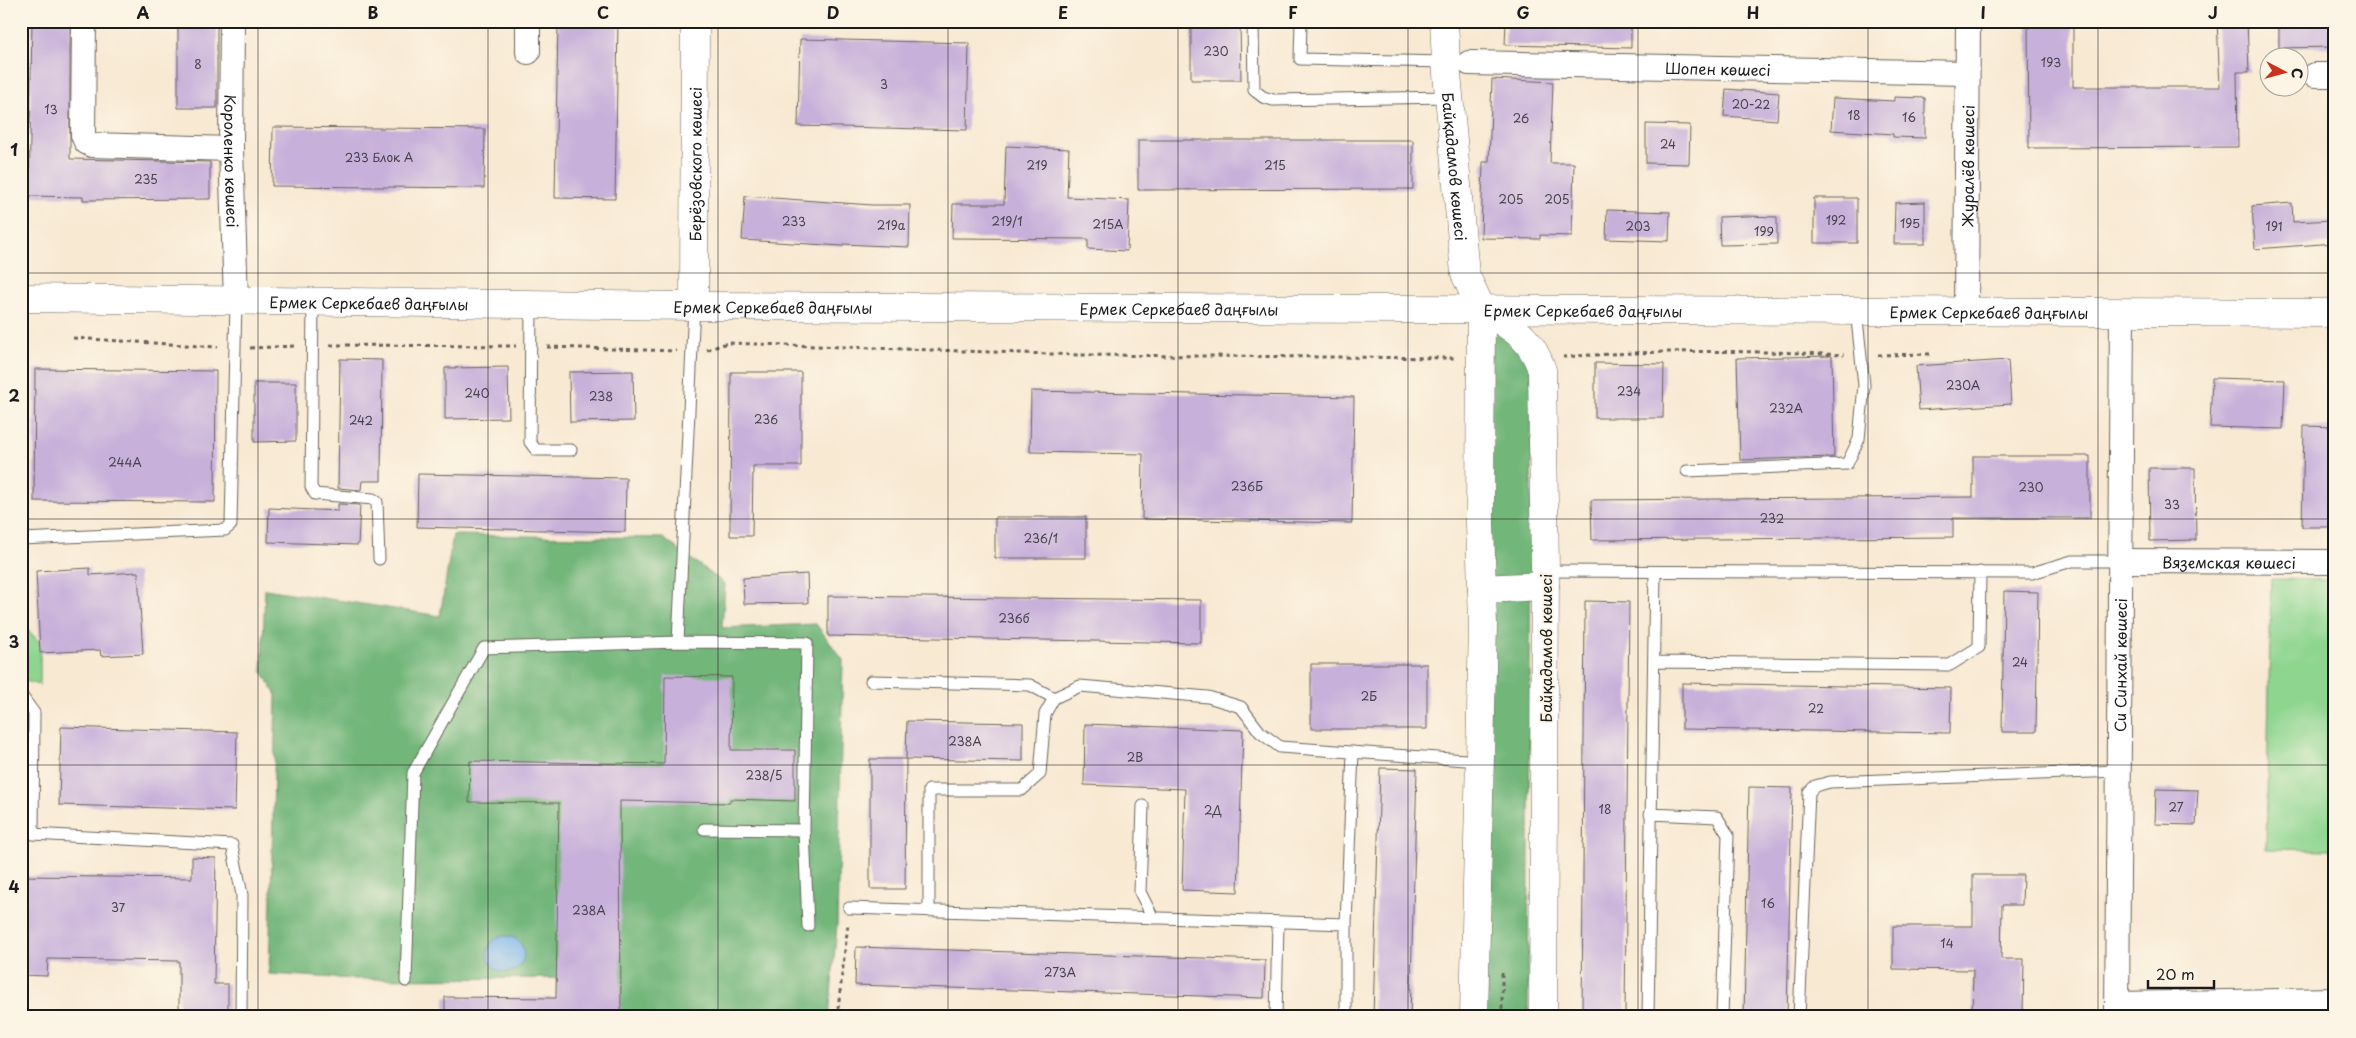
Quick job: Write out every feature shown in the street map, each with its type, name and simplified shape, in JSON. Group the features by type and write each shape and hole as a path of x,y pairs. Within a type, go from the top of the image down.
{"street":[{"path":"84,21 83,135 86,142 92,146 231,149"},
{"name":"Короленко көшесі","path":"232,21 231,149 236,301"},
{"path":"528,21 528,52"},
{"name":"Берёзовского көшесі","path":"694,306 695,21"},
{"name":"Байқадамов көшесі","path":"1444,21 1457,62 1449,97 1465,274 1480,308 1482,589 1474,1017"},
{"name":"Журалёв көшесі","path":"1966,311 1968,21"},
{"name":"Шопен көшесі","path":"1457,62 1967,73"},
{"name":"Ермек Серкебаев даңғылы","path":"21,298 694,306 2335,313"},
{"name":"Байқадамов көшесі","path":"1480,308 1526,338 1542,370 1545,579 1543,1017"},
{"name":"Си Синхай көшесі","path":"2117,1010 2122,312"},
{"name":"Вяземская көшесі","path":"2121,561 2335,562"},
{"path":"1482,589 1545,579"},
{"path":"2117,1010 2335,1000"}],"lane":[{"path":"1252,21 1254,90 1263,97 1273,100 1449,97"},
{"path":"1301,21 1300,59 1457,62"},
{"path":"21,539 225,530 231,525 236,301"},
{"path":"313,302 311,487 315,494 373,499 377,502 379,558"},
{"path":"531,304 530,442 536,450 571,450"},
{"path":"678,642 694,306"},
{"path":"1686,471 1847,464 1859,439 1864,385 1856,310"},
{"path":"1545,579 1656,572 2032,573 2072,561 2121,561"},
{"path":"1648,1017 1650,814 1656,572"},
{"path":"1654,662 1950,665 1979,647 1980,572"},
{"path":"406,981 413,773 484,648 678,642 807,643 804,830 808,926"},
{"path":"871,680 1030,685 1054,698"},
{"path":"929,911 929,790 1022,790 1040,774 1045,714 1054,698 1080,686 1208,697 1241,707 1260,732 1280,746 1480,761"},
{"path":"21,695 34,713 33,834 232,845 242,895 241,1017"},
{"path":"1346,1017 1346,924 1353,752"},
{"path":"1799,1017 1809,792 1815,786 1830,782 2118,771"},
{"path":"1143,806 1140,892 1153,918"},
{"path":"1650,814 1717,817 1728,835 1722,1017"},
{"path":"704,829 804,830"},
{"path":"849,908 1346,924"},
{"path":"1276,1017 1278,922"}],"path":[{"path":"73,338 235,348 312,345 530,346 692,352 712,349 726,343 1080,355 1480,359"},
{"path":"1538,359 1676,351 1755,350 1861,355 1932,354"},
{"path":"837,1017 849,908"}],"green space":[{"path":"1487,319 1532,356 1528,1017 1482,1017"},
{"path":"453,535 663,538 725,584 722,628 816,624 843,660 837,925 829,1017 616,1017 613,978 354,979 269,974 276,695 262,671 265,589 440,616"},
{"path":"2271,579 2335,580 2335,850 2266,849"},
{"path":"21,622 40,643 40,685 21,680"}],"water":[{"path":"506,936 513,937 519,941 523,947 523,961 519,967 513,971 506,972 499,971 493,967 489,961 488,954 489,947 493,941 499,937"}],"building":[{"path":"32,21 70,21 70,159 210,162 210,199 83,200 83,197 29,196"},
{"path":"178,21 217,21 217,108 178,108"},
{"path":"558,21 618,21 615,199 555,198"},
{"path":"1191,21 1240,21 1241,80 1191,80"},
{"path":"1506,21 1631,21 1631,48 1505,45"},
{"path":"2028,21 2073,21 2073,87 2220,87 2217,21 2247,21 2249,72 2237,72 2238,147 2029,148"},
{"path":"2279,21 2335,21 2335,47 2279,48"},
{"path":"800,39 969,43 967,130 798,126"},
{"path":"1492,79 1553,82 1550,163 1574,163 1572,236 1540,235 1540,239 1481,238 1483,162 1489,162"},
{"path":"1726,89 1779,93 1777,120 1724,116"},
{"path":"1894,97 1925,98 1925,138 1893,137 1893,134 1831,130 1833,98 1894,101"},
{"path":"1646,124 1690,125 1689,164 1646,163"},
{"path":"273,127 485,129 484,188 272,186"},
{"path":"1138,140 1413,140 1413,189 1138,190"},
{"path":"1006,146 1069,149 1067,197 1129,200 1127,251 1088,249 1088,239 952,238 953,204 1004,204"},
{"path":"745,196 872,205 910,205 909,247 843,244 843,246 742,240"},
{"path":"1814,198 1857,198 1857,243 1814,243"},
{"path":"1925,202 1925,244 1894,244 1895,203"},
{"path":"2292,203 2293,222 2335,220 2335,243 2255,249 2252,206"},
{"path":"1607,210 1670,212 1669,241 1606,239"},
{"path":"1719,217 1777,217 1777,244 1720,245"},
{"path":"1832,356 1834,457 1740,460 1737,358"},
{"path":"340,359 382,360 381,481 362,481 361,490 338,488"},
{"path":"2008,360 2011,404 1919,410 1916,366"},
{"path":"1595,363 1664,364 1663,418 1595,418"},
{"path":"508,367 509,418 445,419 445,368"},
{"path":"35,369 216,371 215,502 34,501"},
{"path":"633,371 634,421 570,422 569,372"},
{"path":"731,372 801,372 801,466 753,466 752,536 730,536"},
{"path":"2212,378 2285,380 2283,429 2210,427"},
{"path":"254,383 296,383 296,441 254,442"},
{"path":"1031,391 1354,397 1352,523 1142,519 1143,454 1030,452"},
{"path":"2304,426 2335,427 2335,527 2302,527"},
{"path":"1973,456 2090,456 2090,518 1953,518 1953,537 1592,540 1591,500 1973,497"},
{"path":"2149,468 2195,468 2196,540 2150,541"},
{"path":"418,474 626,478 625,532 417,527"},
{"path":"338,504 360,505 358,545 268,542 269,508 338,511"},
{"path":"995,517 1086,517 1086,558 995,558"},
{"path":"90,568 90,575 138,572 143,654 101,656 100,650 40,653 36,571"},
{"path":"807,574 808,603 744,604 743,578"},
{"path":"2004,591 2038,592 2036,732 2002,732"},
{"path":"828,596 1201,600 1201,643 828,636"},
{"path":"1585,601 1629,602 1625,1017 1582,1017"},
{"path":"1311,664 1427,664 1427,729 1311,729"},
{"path":"665,676 732,677 731,750 795,750 795,801 730,799 730,803 620,801 621,1017 445,1017 445,997 556,998 559,803 469,802 470,761 664,764"},
{"path":"1682,683 1951,688 1950,733 1682,729"},
{"path":"907,721 1023,723 1023,761 906,759"},
{"path":"1085,724 1243,730 1238,892 1182,890 1185,789 1084,785"},
{"path":"61,727 237,732 235,810 59,805"},
{"path":"870,759 906,759 905,889 870,889"},
{"path":"1380,768 1417,769 1410,1017 1373,1017"},
{"path":"1749,787 1792,788 1787,1017 1744,1017"},
{"path":"2156,789 2198,790 2196,825 2155,824"},
{"path":"192,857 216,858 214,984 228,984 228,1017 179,1017 179,961 48,959 47,976 21,975 21,876 192,878"},
{"path":"1973,875 2023,875 2022,905 2002,905 2001,959 2024,959 2023,1017 1972,1017 1973,970 1893,969 1893,926 1973,926"},
{"path":"856,947 1265,960 1264,998 855,985"}]}
